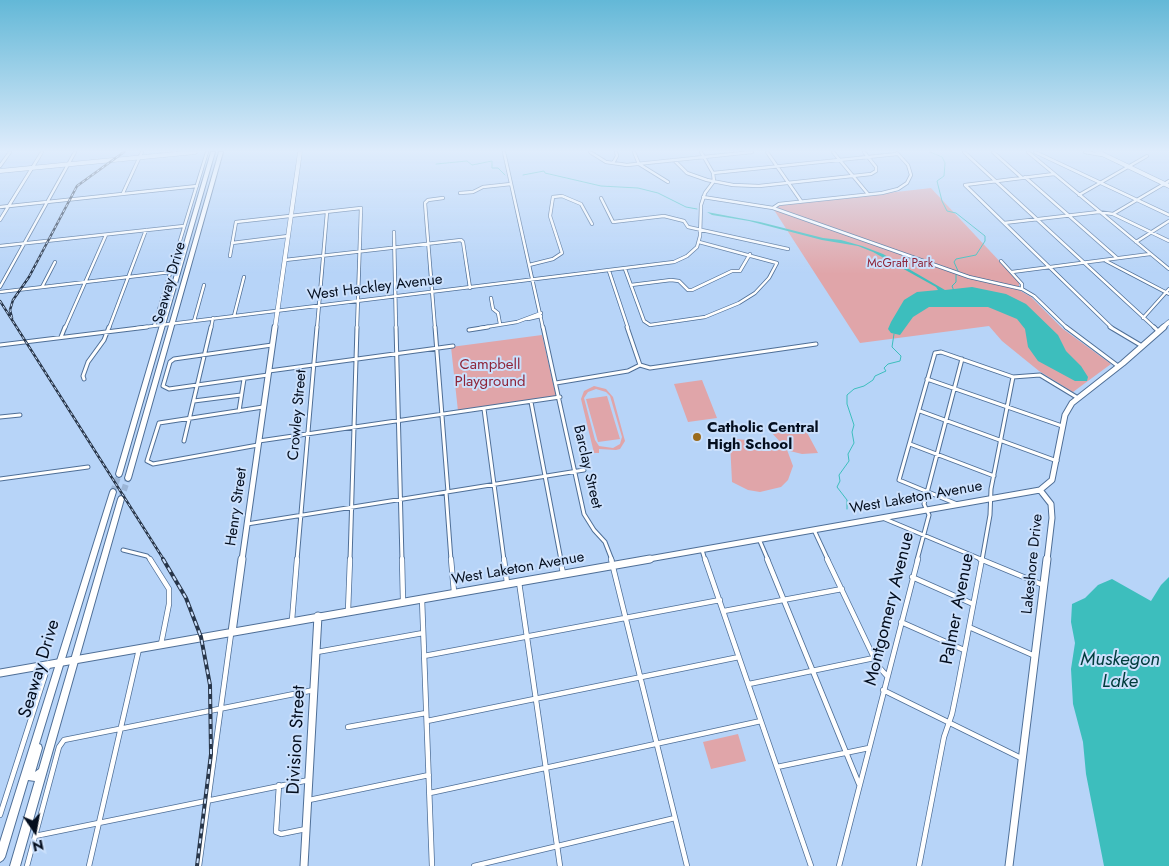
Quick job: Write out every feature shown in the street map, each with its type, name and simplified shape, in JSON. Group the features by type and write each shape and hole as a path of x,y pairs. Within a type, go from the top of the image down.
{"highway":[{"name":"Seaway Drive","path":"119,474 201,192"},
{"name":"Seaway Drive","path":"128,478 209,192"},
{"path":"172,290 176,287 179,290 173,321"},
{"path":"160,366 152,367 162,327"},
{"name":"Seaway Drive","path":"0,857 82,588 114,492"},
{"name":"Seaway Drive","path":"15,866 79,650 121,499"},
{"path":"79,650 77,644 94,578 89,579 82,588"},
{"path":"43,771 37,777 30,776 58,679 57,673"}],"main road":[{"name":"Henry Street","path":"232,632 294,192"},
{"path":"1040,490 1052,480 1062,426 1068,409 1078,398 1119,366 1169,322"},
{"name":"West Laketon Avenue","path":"0,673 1040,490"},
{"name":"Lakeshore Drive","path":"1009,866 1052,509 1040,490"},
{"name":"Division Street","path":"304,866 318,616"}],"street":[{"path":"0,220 18,192"},
{"path":"0,287 53,192"},
{"path":"0,206 138,192"},
{"path":"154,326 195,192"},
{"name":"Barclay Street","path":"513,192 560,398 584,514 594,530 605,542 613,564 687,866"},
{"path":"625,269 645,323 650,325 705,316 734,306 755,293 769,278 776,262 699,242 699,210 707,192"},
{"path":"795,192 801,201"},
{"path":"773,208 779,204 880,192"},
{"path":"972,192 1107,325 1142,346"},
{"path":"1007,192 1158,331"},
{"path":"1043,192 1118,258"},
{"path":"1076,192 1168,268"},
{"path":"1079,195 1084,192"},
{"path":"1120,192 1169,215"},
{"path":"1113,214 1149,192"},
{"path":"530,265 553,259 562,253 550,216 550,202 553,197 562,196 581,204 592,224"},
{"path":"443,198 425,201 454,593"},
{"path":"601,198 613,222 662,216 684,221 688,227 788,248"},
{"path":"703,198 773,208 969,277 1022,289 1036,298 1072,333 1119,366"},
{"path":"230,256 236,222 361,208 348,611"},
{"name":"Crowley Street","path":"292,621 327,212"},
{"path":"1004,223 1099,212 1113,214 1169,242"},
{"path":"1136,242 1169,221"},
{"path":"0,246 184,226"},
{"path":"84,379 83,376 88,362 102,343 146,230"},
{"path":"394,232 403,602"},
{"path":"61,337 106,235"},
{"path":"232,243 288,236"},
{"path":"285,260 461,240 463,242 470,288"},
{"name":"West Hackley Avenue","path":"0,345 107,331 154,326 162,327 173,321 194,321 358,302 664,264 680,260 691,253 699,242"},
{"path":"631,285 670,280 679,282 688,290 692,290 732,271 740,271 750,254"},
{"path":"1012,272 1150,254"},
{"path":"1104,260 1168,294"},
{"path":"1001,261 1023,285 1022,289"},
{"path":"42,287 55,262"},
{"path":"609,271 640,365"},
{"path":"0,292 171,272"},
{"path":"234,316 244,277"},
{"path":"194,321 204,285"},
{"path":"1143,318 1168,294 1169,289"},
{"path":"491,298 492,309 498,313 500,324"},
{"path":"469,330 520,321 541,315"},
{"path":"184,441 213,318"},
{"path":"556,383 628,371 640,365 650,368 816,344"},
{"path":"273,345 173,360 168,369 164,388 244,379 314,365 453,346"},
{"path":"958,504 898,480 937,351 1013,377 1035,374 1043,376 1078,398"},
{"name":"Montgomery Avenue","path":"839,866 929,515 924,504 962,360"},
{"name":"Palmer Avenue","path":"919,866 944,737 952,714 969,627 990,516 994,476 1013,377"},
{"path":"239,411 244,379"},
{"path":"928,379 1062,426"},
{"path":"194,401 241,395"},
{"path":"264,407 159,423 156,426 147,461 153,464 307,434 560,398"},
{"path":"530,402 563,573"},
{"path":"484,409 507,583"},
{"path":"920,411 1057,461"},
{"path":"0,417 20,415"},
{"path":"910,444 994,476"},
{"path":"0,479 88,467"},
{"path":"247,524 584,470"},
{"path":"882,517 1044,585"},
{"path":"814,529 874,658 880,670 887,676"},
{"path":"759,539 859,785"},
{"path":"702,548 811,866"},
{"path":"123,550 147,556 169,589 169,604 161,645"},
{"path":"912,578 973,604"},
{"path":"519,581 560,866"},
{"path":"724,611 842,589"},
{"path":"422,598 424,713 427,721 432,866"},
{"path":"424,656 720,600"},
{"path":"901,622 964,650"},
{"path":"969,627 1035,656"},
{"name":"Henry Street","path":"199,866 232,632"},
{"path":"317,652 423,632"},
{"path":"89,866 140,648"},
{"path":"427,721 739,657"},
{"path":"749,684 874,658"},
{"path":"0,815 48,664"},
{"path":"27,866 59,747 64,740 315,690"},
{"path":"884,690 1022,758"},
{"path":"348,727 424,713"},
{"path":"430,793 761,721"},
{"path":"777,767 869,748"},
{"path":"308,801 429,775"},
{"path":"35,836 309,779"},
{"path":"279,786 276,832 281,834 306,829"},
{"path":"474,866 675,818"}],"green space":[{"name":"McGraft Park","path":"892,192 935,192 1019,282 1019,290 1031,297 1063,329 1111,364 1073,392 1039,371 1002,341 989,326 860,343 774,210 781,205"},
{"name":"Campbell Playground","path":"542,335 556,396 458,411 451,347"},
{"path":"702,380 717,418 688,422 674,384"},
{"path":"594,386 606,389 613,397 625,441 620,449 599,449 599,453 594,453 581,399 584,391","holes":["596,389 606,392 610,396 622,437 620,444 613,448 599,446 595,440 584,398 588,392"]},
{"path":"607,396 620,439 598,442 586,399"},
{"path":"801,425 804,427 818,453 802,454 790,451 786,447 793,466 788,480 781,487 760,492 748,490 732,482 730,442 733,439 779,442 784,446 771,432"},
{"path":"738,734 746,761 711,769 703,742"}],"water":[{"path":"707,212 760,222 862,246 883,254 945,290 972,287 1006,294 1026,304 1058,335 1066,351 1081,366 1088,377 1087,381 1075,381 1038,361 1028,347 1025,329 1017,319 988,307 929,307 913,317 900,335 891,333 888,329 904,300 917,292 938,290 936,287 873,252 858,246 822,240 749,221 712,215"},
{"name":"Muskegon Lake","path":"1169,577 1169,866 1104,866 1086,774 1083,742 1073,704 1071,669 1075,643 1071,622 1072,604 1085,598 1098,585 1112,579 1151,601 1161,585"}],"waterway":[{"path":"656,192 686,207 697,209"},
{"path":"940,192 947,211 956,213 985,236 985,241 976,255 956,259 954,262 958,271"},
{"path":"954,291 952,286 956,282 956,275"},
{"path":"847,509 847,500 837,487 840,481 839,475 849,461 848,454 854,443 852,432 854,425 847,404 847,395 854,389 864,386 873,380 875,376 886,371 884,368 888,364 900,361 901,356 892,347 894,334"}],"tunnel":[{"path":"113,492 119,474"},
{"path":"121,499 128,478"}],"railway":[{"path":"12,318 10,310 13,300 29,277 74,192"},
{"path":"0,301 164,560"},
{"path":"163,559 186,598 201,637 210,685 211,754 197,866"}],"place":[{"name":"Catholic Central High School","path":"697,437"}]}
